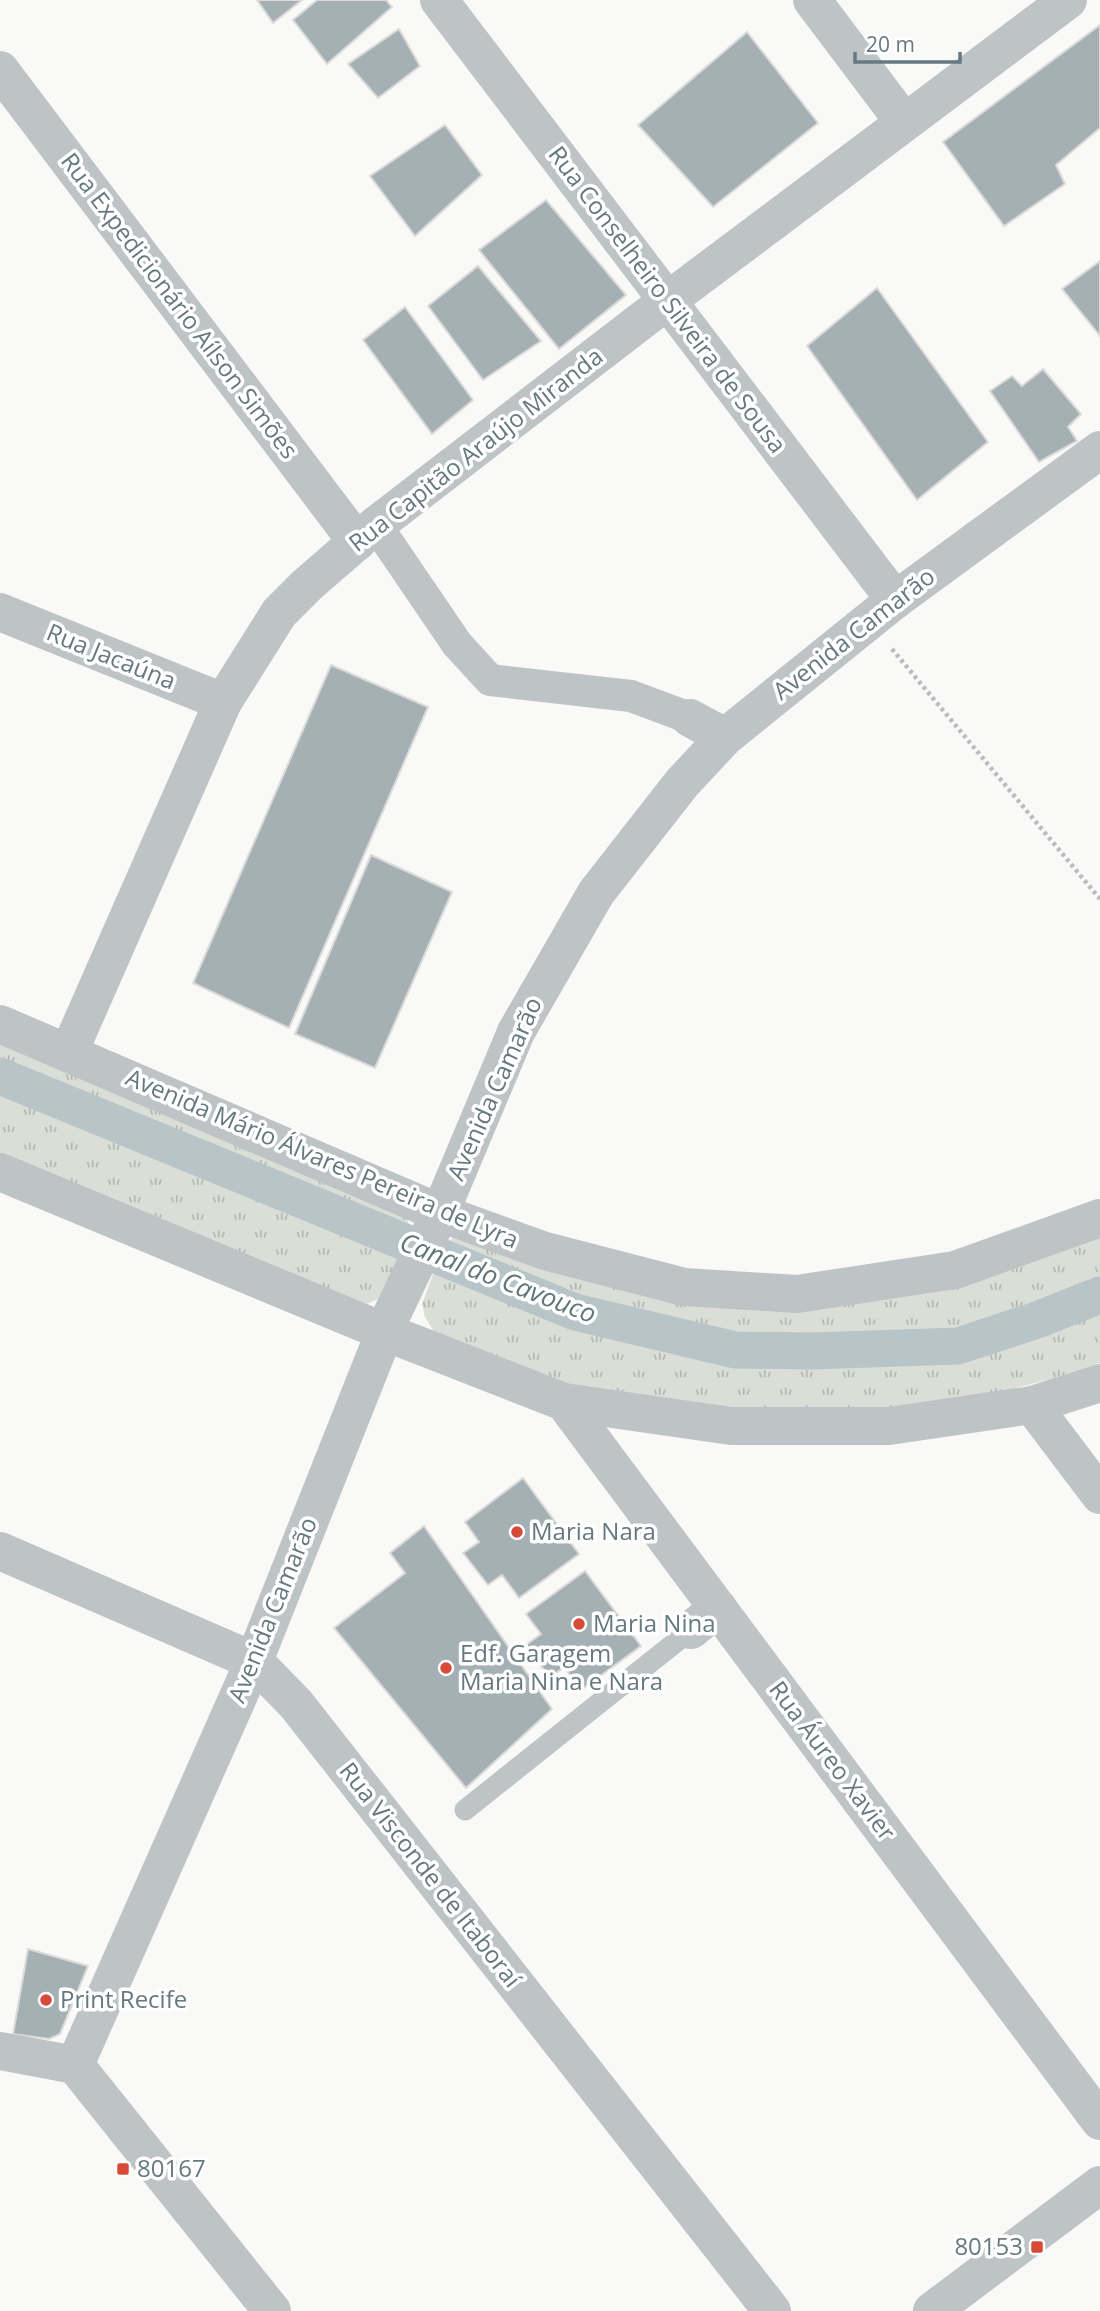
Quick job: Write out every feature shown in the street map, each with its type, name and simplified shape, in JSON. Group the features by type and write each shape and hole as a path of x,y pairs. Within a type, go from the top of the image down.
{"street":[{"name":"Rua Conselheiro Silveira de Sousa","path":"439,0 667,301 882,611"},
{"path":"812,0 904,122"},
{"name":"Rua Capitão Araújo Miranda","path":"69,1052 223,702 279,613 307,585 367,534 667,301 1068,0"},
{"name":"Rua Expedicionário Aílson Simões","path":"0,70 367,534"},
{"name":"Avenida Camarão","path":"75,2065 254,1661 388,1324 436,1221 516,1032 596,892 682,783 725,737 882,611 1100,450"},
{"path":"367,534 490,680 631,696 690,718 725,737"},
{"name":"Rua Jacaúna","path":"0,612 223,702"},
{"name":"Avenida Mário Álvares Pereira de Lyra","path":"0,1024 69,1052 436,1221 684,1287 797,1294 955,1270 1100,1218"},
{"path":"0,1172 388,1324 564,1402 731,1426 889,1426 1032,1405 1100,1383"},
{"name":"Rua Áureo Xavier","path":"564,1402 704,1619 1100,2121"},
{"path":"1032,1405 1100,1495"},
{"name":"Rua Visconde de Itaboraí","path":"0,1550 254,1661 296,1704 772,2311"},
{"path":"0,2051 75,2065 272,2311"},
{"path":"932,2311 1100,2185"}],"lane":[{"path":"465,1810 704,1619"}],"path":[{"path":"882,611 1100,899"}],"green space":[{"path":"0,1032 407,1217 410,1232 389,1285 378,1299 362,1306 0,1160"},
{"path":"1100,1225 1100,1363 954,1404 831,1419 550,1387 438,1338 425,1317 422,1304 443,1247 455,1236 752,1297"}],"building":[{"path":"257,0 302,0 273,23"},
{"path":"317,0 386,0 392,7 327,64 293,20"},
{"path":"1100,25 1100,128 1056,165 1065,184 1004,226 943,142"},
{"path":"399,29 420,66 378,98 348,64"},
{"path":"747,32 818,123 713,207 638,125"},
{"path":"445,125 482,175 415,236 370,176"},
{"path":"546,200 626,295 559,349 479,250"},
{"path":"1100,261 1100,336 1062,289"},
{"path":"478,266 541,341 483,380 428,306"},
{"path":"877,288 988,442 917,500 807,346"},
{"path":"405,307 473,400 432,434 363,340"},
{"path":"1043,369 1081,414 1068,427 1077,441 1039,462 990,391 1012,376 1022,386"},
{"path":"331,665 428,707 289,1028 193,983"},
{"path":"371,855 452,892 375,1068 295,1034"},
{"name":"Maria Nara","path":"523,1478 579,1554 519,1598 502,1575 488,1585 463,1553 479,1542 465,1522"},
{"name":"Edf. Garagem Maria Nina e Nara","path":"424,1526 552,1709 466,1788 334,1628 405,1573 390,1553"},
{"name":"Maria Nina","path":"585,1571 641,1646 581,1690 564,1667 550,1678 526,1645 541,1634 526,1614"},
{"name":"Print Recife","path":"28,1949 88,1966 60,2034 49,2039 13,2034"}],"waterway":[{"name":"Canal do Cavouco","path":"0,1076 575,1312 735,1350 812,1351 958,1346 1037,1320 1100,1295"}],"place":[{"name":"Maria Nara","path":"517,1532"},
{"name":"Maria Nina","path":"579,1624"},
{"name":"Edf. Garagem Maria Nina e Nara","path":"446,1668"},
{"name":"Print Recife","path":"46,2000"},
{"name":"80167","path":"123,2169"},
{"name":"80153","path":"1037,2247"}]}
